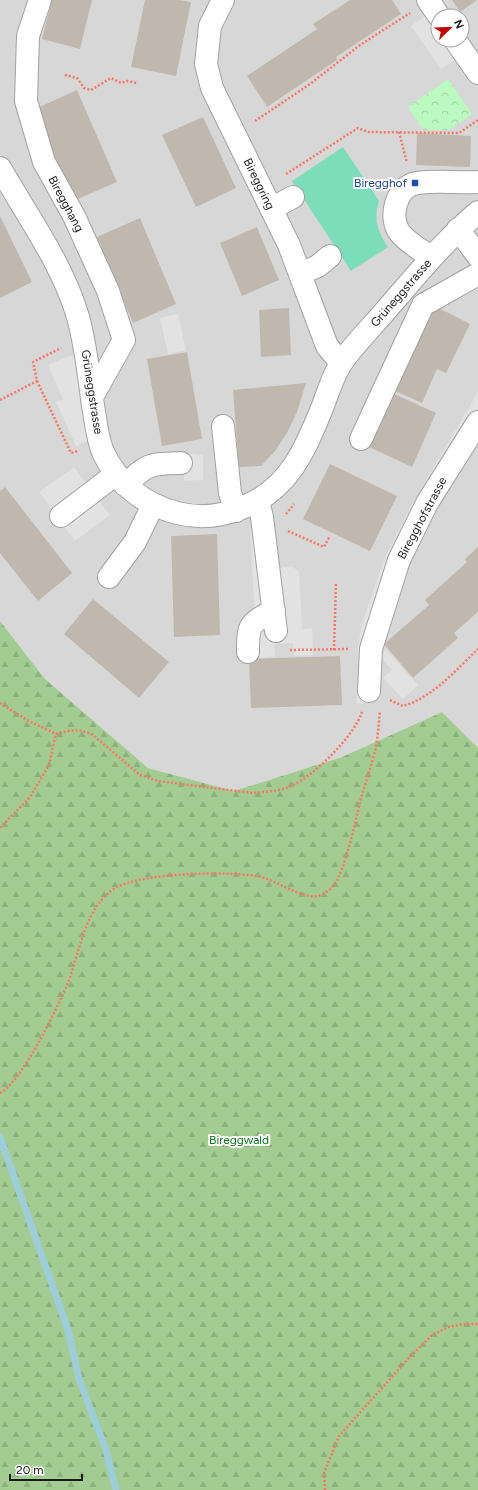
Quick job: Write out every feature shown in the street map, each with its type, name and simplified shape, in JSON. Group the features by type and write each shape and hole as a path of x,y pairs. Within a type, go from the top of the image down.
{"street":[{"name":"Biregghang","path":"40,0 28,36 26,102 44,162 74,216 108,291 124,340 92,397"},
{"name":"Bireggring","path":"223,0 210,26 206,64 212,88 289,245 328,346 340,363"},
{"path":"462,48 478,72"},
{"name":"Grüneggstrasse","path":"0,168 60,272 69,294 79,323 86,354 99,440 104,452 121,480 133,493 153,505 184,514 206,516 236,511 258,501 280,484 294,467 305,448 340,363 431,257 458,229 478,212"},
{"path":"431,257 407,240 399,231 394,215 398,198 404,189 415,183 478,182"},
{"path":"271,209 293,198"},
{"path":"458,229 478,256"},
{"path":"300,274 318,266 330,256"},
{"path":"361,439 423,306 430,300 478,274"},
{"name":"Biregghofstrasse","path":"376,693 371,649 399,560 427,504 478,422"},
{"path":"222,426 230,493 236,511"},
{"path":"61,516 121,480 152,464 181,463"},
{"path":"248,652 248,631 252,624 275,621 262,517 258,501"},
{"path":"109,577 135,542 153,505"}],"path":[{"path":"253,123 310,84 360,45 432,6"},
{"path":"65,75 77,78 84,88 91,90 111,78 121,83 127,81 137,83"},
{"path":"281,177 358,128 368,132 459,133 478,120"},
{"path":"66,346 33,362 37,381 71,454 85,449"},
{"path":"0,400 37,381"},
{"path":"286,530 324,547 330,536"},
{"path":"308,650 334,650 336,582"},
{"path":"376,693 403,706 413,704 441,684 478,649"},
{"path":"0,703 27,720 56,734 73,730 85,731 93,735 140,775 158,781 253,793 268,792 292,786 310,773 352,733 376,693"},
{"path":"0,1093 26,1066 68,982 91,918 101,900 118,887 144,879 173,875 226,874 256,876 312,897 324,894 334,885 352,835 376,746 376,693"},
{"path":"0,828 30,797 49,765 56,734"},
{"path":"325,1490 324,1473 339,1436 408,1359 431,1336 448,1327 464,1324 478,1324"}],"shaded area":[{"path":"0,0 478,0 478,748 442,712 342,757 234,791 148,768 45,679 0,621"},
{"path":"425,16 430,23 430,48 447,48 455,60 441,69 411,26"},
{"path":"178,314 186,350 168,354 160,318"},
{"path":"75,354 90,440 76,446 56,402 63,399 48,365"},
{"path":"478,392 478,410 428,490 367,680 364,704 356,703 359,673 358,647 362,624 383,562 412,504"},
{"path":"184,453 203,455 203,480 184,481"},
{"path":"74,467 110,515 75,541 39,492"},
{"path":"273,528 275,568 293,567 299,572 302,629 312,628 313,655 294,656 293,643 274,644 275,657 257,658 250,529"},
{"path":"386,650 418,685 403,699 383,678 392,670 380,656"}],"green space":[{"path":"448,79 472,114 449,130 423,130 408,107"},
{"path":"343,147 379,201 376,214 379,231 388,247 351,271 292,181"},
{"name":"Bireggwald","path":"0,621 45,679 148,768 234,791 342,757 442,712 478,748 478,1490 0,1490"}],"building":[{"path":"52,0 92,0 80,49 42,39"},
{"path":"145,0 179,0 191,2 176,76 131,67"},
{"path":"350,0 392,0 401,14 336,57 337,60 267,107 247,76 317,29 313,24"},
{"path":"452,0 477,0 466,8 457,8"},
{"path":"77,90 117,182 73,201 33,110"},
{"path":"203,117 236,188 196,207 162,135"},
{"path":"417,133 471,136 470,167 416,165"},
{"path":"0,216 32,282 0,298"},
{"path":"140,218 176,304 133,323 97,237"},
{"path":"257,227 279,280 242,296 220,243"},
{"path":"431,304 470,324 446,373 437,369 422,403 391,389"},
{"path":"289,308 291,355 261,357 259,310"},
{"path":"187,352 202,439 162,446 147,359"},
{"path":"306,383 297,412 287,433 275,451 261,466 239,467 233,390"},
{"path":"390,392 436,413 412,467 365,445"},
{"path":"330,464 397,496 370,551 303,519"},
{"path":"5,487 72,573 38,601 0,553 0,491"},
{"path":"217,534 220,635 174,637 171,536"},
{"path":"478,547 478,612 454,633 458,638 413,678 384,644 429,605 425,600 467,562 465,559"},
{"path":"93,599 169,662 139,698 64,634"},
{"path":"340,656 342,705 251,708 249,659"}],"waterway":[{"path":"0,1137 68,1330 79,1379 106,1450 116,1490"}],"place":[{"name":"Biregghof","path":"415,183"}]}
